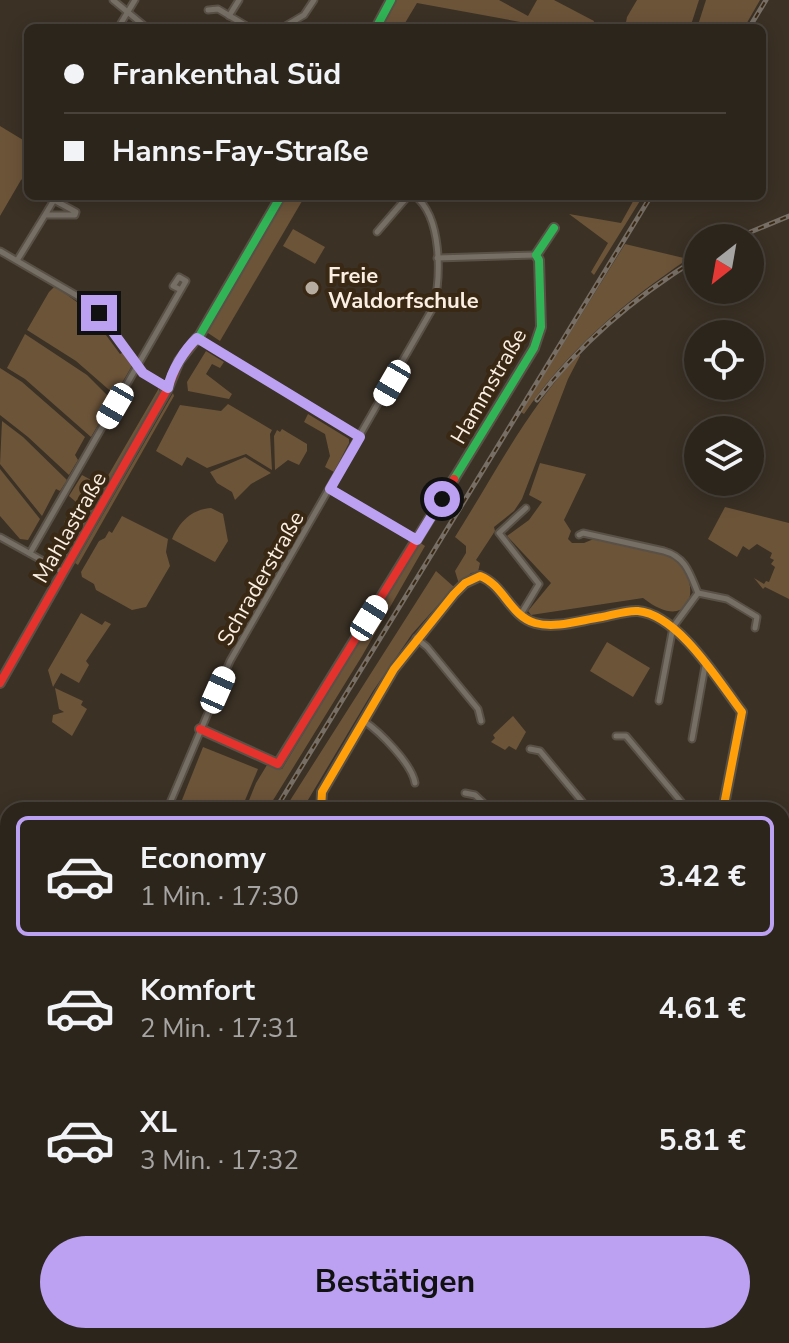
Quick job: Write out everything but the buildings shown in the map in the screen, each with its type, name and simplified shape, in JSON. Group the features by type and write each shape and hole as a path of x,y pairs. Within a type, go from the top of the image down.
{"street":[{"path":"113,0 142,24"},
{"path":"120,24 135,0"},
{"path":"229,16 239,0"},
{"path":"289,24 304,15 314,0"},
{"path":"378,24 391,0"},
{"path":"208,10 218,9 243,24"},
{"path":"18,259 54,200 76,212 75,215 45,215"},
{"name":"Mahlastraße","path":"0,683 279,200"},
{"path":"377,232 405,200"},
{"name":"Schraderstraße","path":"170,802 230,661 434,306 437,258 431,215 418,200"},
{"path":"437,258 536,255 554,228"},
{"path":"0,251 93,305 143,373 168,388"},
{"name":"Hammstraße","path":"200,729 278,764 540,336 539,260 536,255"},
{"path":"30,553 181,290"},
{"path":"197,338 360,437"},
{"path":"330,489 417,540"},
{"path":"520,615 539,584 499,533 526,508"},
{"path":"579,535 583,533 673,553 686,565 698,593"},
{"path":"0,537 64,572"},
{"path":"321,802 322,792 399,660 461,587 476,577 485,577 528,621 543,624 638,611 657,616 673,627 742,712 725,802"},
{"path":"659,701 673,627 698,593"},
{"path":"698,593 727,599 757,617 755,628"},
{"path":"415,638 427,647 478,709 481,721"},
{"path":"692,739 705,666"},
{"path":"364,721 391,746 414,775 415,783"},
{"path":"616,736 626,736 681,802"},
{"path":"530,749 540,751 582,802"},
{"path":"465,793 475,795 482,802"}],"shaded area":[{"path":"397,0 499,0 528,16 537,0 554,0 594,21 593,24 531,24 417,3 404,24 383,24"},
{"path":"637,0 699,0 691,24 626,24"},
{"path":"706,0 760,0 746,24 698,24"},
{"path":"0,126 24,141 24,177 0,216"},
{"path":"284,200 303,200 220,341 208,333 208,328"},
{"path":"634,200 641,200 594,275 591,272 608,243 569,214 621,223"},
{"path":"293,229 325,247 315,264 283,246"},
{"path":"625,244 684,258 684,262 598,329 559,369 524,414 521,412"},
{"path":"55,286 100,319 97,323 120,354 124,352 133,364 115,395 76,361 27,330"},
{"path":"25,334 87,375 109,397 91,437 25,379 7,368"},
{"path":"206,351 224,362 220,368 212,364 206,374 232,394 229,399 188,391 187,382"},
{"path":"579,354 522,499 514,511 494,527 495,531 476,560 480,563 478,572 471,573 459,584 455,571 466,553 466,546 455,537 528,419"},
{"path":"0,368 22,382 85,437 75,455 78,460 69,475 0,415"},
{"path":"159,388 160,393 67,558 55,551 62,539 59,537 66,531 64,522 76,502 69,496 82,475 102,486"},
{"path":"173,393 174,396 78,565 75,563"},
{"path":"228,404 272,430 272,470 246,454 207,468 187,457 182,466 156,451 180,405 221,411"},
{"path":"308,414 349,439 334,472 325,467 330,456 325,434 304,422"},
{"path":"2,421 67,480 60,491 56,489 42,516 0,464"},
{"path":"282,429 307,444 307,451 299,465 288,460 275,470 274,436 277,430 280,432"},
{"path":"245,457 271,473 251,484 235,500 232,492 217,483 210,472"},
{"path":"540,463 586,474 564,520 571,531 568,539 572,543 584,543 596,538 673,557 683,567 688,579 690,591 683,608 673,611 660,608 643,598 531,615 528,611 551,583 507,536 529,520 542,502 529,495"},
{"path":"0,469 40,519 28,540 20,539 0,516"},
{"path":"725,507 789,523 789,599 765,587 763,589 754,578 764,584 769,582 775,567 771,564 774,560 770,558 772,553 757,544 749,550 743,546 737,557 708,539"},
{"path":"211,508 223,514 228,541 215,562 172,539 187,518"},
{"path":"122,516 168,539 166,552 170,566 146,607 132,610 96,590 94,584 82,577 81,572 99,541 109,531 112,533"},
{"path":"419,542 425,546 272,802 248,802 267,765 282,769"},
{"path":"436,571 454,587 412,634 373,691 307,802 289,802"},
{"path":"81,613 102,625 105,621 111,624 86,661 89,665 79,683 61,673 53,687 48,670"},
{"path":"607,642 650,668 633,697 590,671"},
{"path":"55,688 83,701 81,705 87,709 72,736 52,722 53,715 64,712 59,709"},
{"path":"513,716 526,732 516,750 509,746 505,750 491,742 495,738 493,735"},
{"path":"203,747 258,769 244,802 181,802"}],"railway":[{"path":"751,24 766,0"},
{"path":"280,802 649,200"},
{"path":"764,226 789,216"},
{"path":"537,400 591,340 653,288 684,267"}],"traffic: fast":[{"path":"378,24 391,0"},
{"path":"197,340 279,200"},
{"path":"454,479 534,348 541,327 539,260 536,255 554,228"}],"traffic: slow":[{"path":"321,802 322,792 394,669 454,594 465,583 480,576 495,586 519,614 535,623 560,625 638,611 653,615 683,637 742,712 725,802"}],"traffic: jam":[{"path":"0,683 168,388 179,361 197,338"},
{"path":"200,729 278,764 454,479"}],"place":[{"name":"Freie Waldorfschule","path":"312,288"}],"route":[{"path":"99,313 143,373 168,388 169,380 197,338 360,437 330,489 417,540 442,499"}]}
